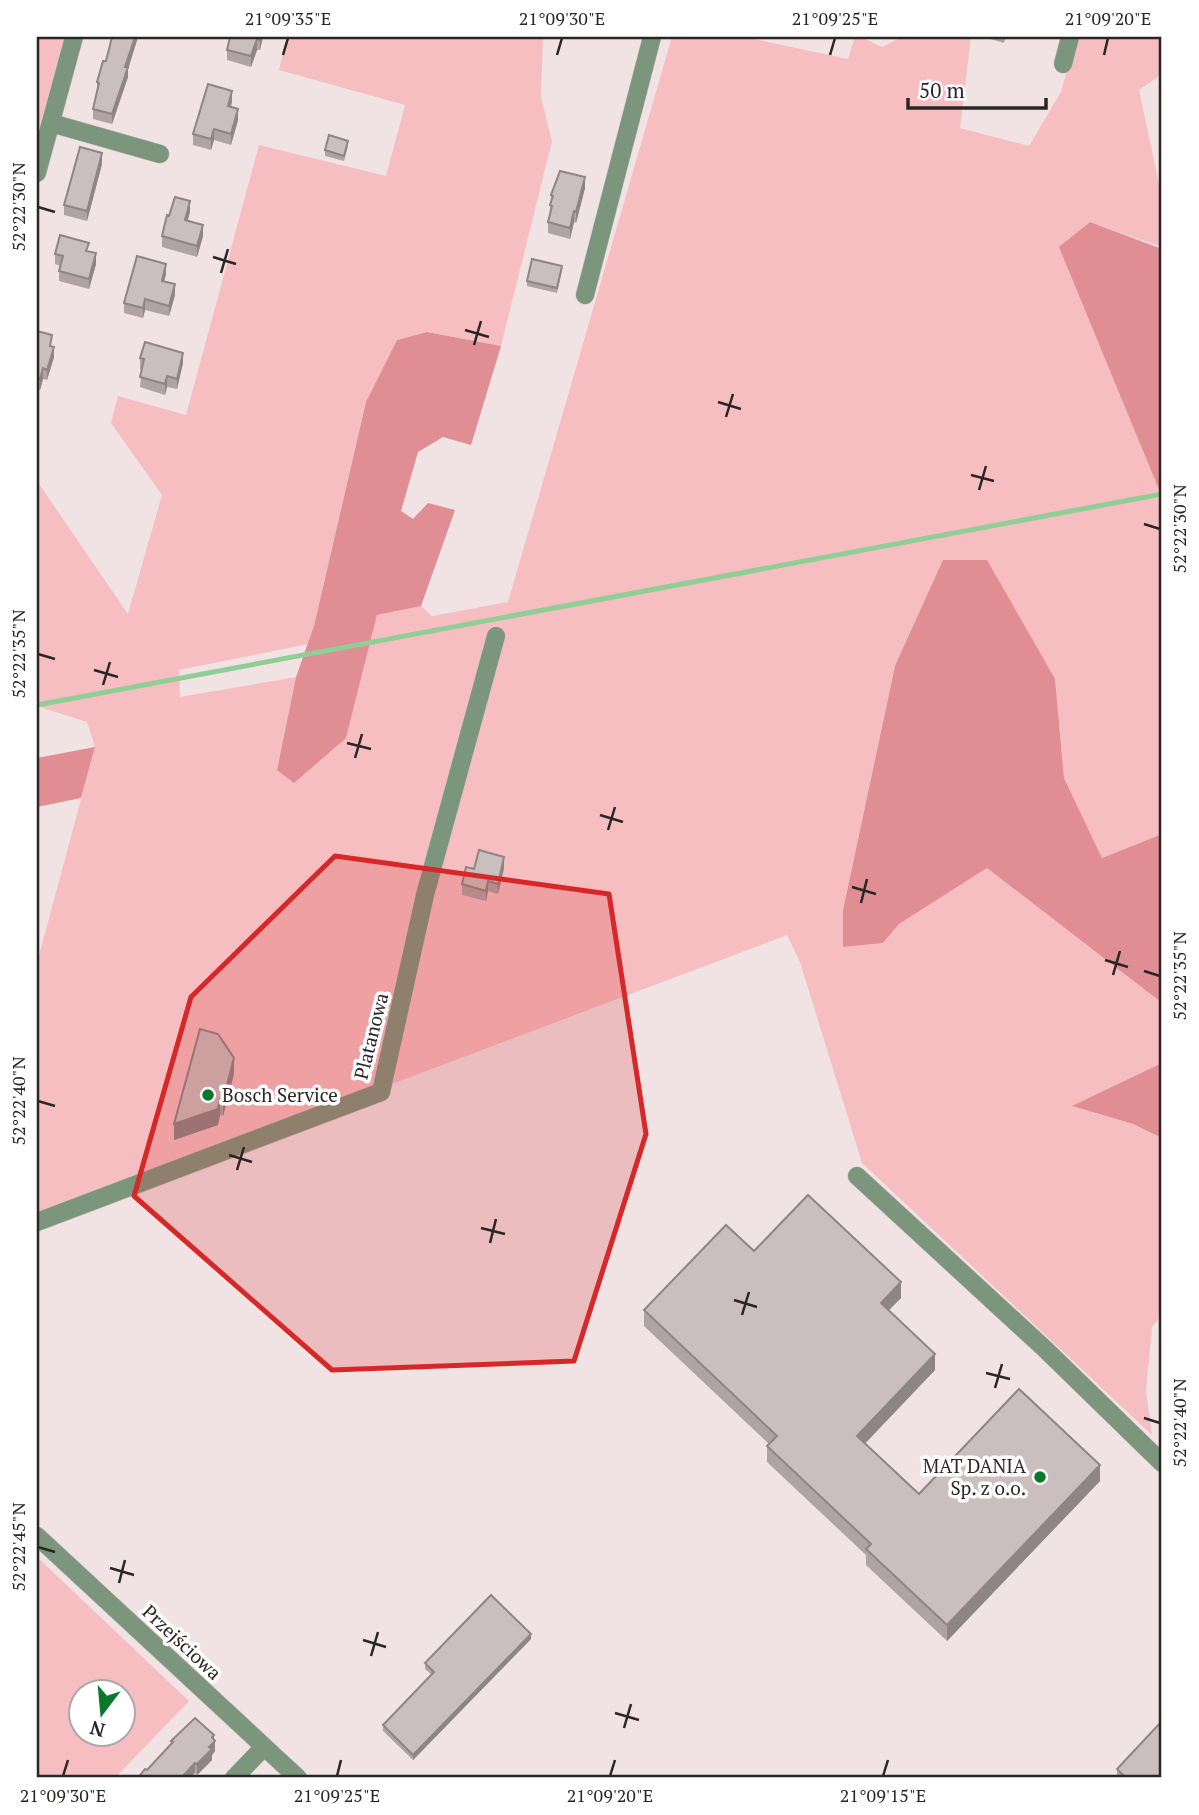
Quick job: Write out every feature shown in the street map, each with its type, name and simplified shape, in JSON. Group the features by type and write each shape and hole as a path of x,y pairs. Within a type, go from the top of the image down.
{"street":[{"path":"37,173 74,37"},
{"path":"585,295 652,37"},
{"path":"1063,64 1070,37"},
{"path":"51,123 160,155"},
{"name":"Platanowa","path":"37,1222 381,1092 425,895 496,636"},
{"path":"857,1176 1045,1349 1162,1463"},
{"name":"Przejściowa","path":"37,1536 298,1778"},
{"path":"234,1778 264,1747"}],"highlighted area":[{"path":"335,856 609,894 646,1134 574,1361 332,1370 134,1196 191,997"}],"shaded area":[{"path":"37,37 64,37 37,136"},
{"path":"287,37 543,37 541,98 552,141 501,346 427,332 397,340 366,402 308,644 179,670 180,697 296,677 277,770 346,738 377,615 421,606 432,616 508,602 672,37 745,37 848,59 855,37 882,47 902,37 971,37 960,128 1029,146 1061,92 1076,37 1162,37 1162,74 1139,90 1162,198 1162,247 1090,222 1060,247 1162,497 1162,834 1102,858 1064,778 1055,679 895,666 843,910 843,947 883,943 899,924 987,868 1162,1003 1162,1063 1074,1107 1133,1124 1162,1138 1162,1315 1152,1327 1146,1391 1152,1435 862,1163 800,962 787,935 37,1218 37,963 95,747 87,722 37,706 37,481 128,614 162,495 111,423 118,396 186,415 259,145 386,176 405,105 279,70"},
{"path":"1090,222 1162,249 1162,497 1059,247"},
{"path":"427,332 501,346 471,445 443,437 418,452 401,511 413,519 428,503 455,510 421,606 377,615 346,738 294,783 277,770 296,677 314,626 366,402 397,340"},
{"path":"943,560 987,560 1055,679 1064,778 1102,858 1162,834 1162,1003 987,868 899,924 883,943 843,947 843,910 895,666"},
{"path":"95,747 81,798 37,807 37,758"},
{"path":"1162,1063 1162,1138 1133,1124 1072,1106"},
{"path":"37,1557 189,1701 115,1778 37,1778"}],"building":[{"path":"112,37 135,37 112,114 93,109 99,83 97,82"},
{"path":"230,37 260,37 260,40 257,39 251,56 227,50"},
{"path":"208,84 232,91 228,106 238,109 231,134 214,129 211,139 193,134"},
{"path":"329,135 348,141 344,156 325,150"},
{"path":"80,147 102,153 87,211 64,205"},
{"path":"560,171 585,177 570,228 548,222 552,206 551,195"},
{"path":"175,197 190,201 185,220 203,225 197,246 162,236"},
{"path":"60,235 89,243 86,251 96,253 89,279 59,271 63,256 55,254"},
{"path":"137,256 166,264 162,281 175,284 169,306 145,299 143,308 124,303"},
{"path":"532,259 562,266 557,288 527,281"},
{"path":"37,331 52,335 50,346 54,347 47,370 43,368 40,379 37,378"},
{"path":"145,342 183,353 177,379 167,376 165,384 140,377 144,359 140,358"},
{"path":"479,850 504,857 498,884 488,881 486,891 462,884 466,867 474,869"},
{"name":"Bosch Service","path":"200,1029 218,1034 234,1058 223,1100 220,1099 218,1109 174,1124"},
{"path":"808,1195 901,1282 881,1303 935,1354 857,1436 919,1494 1019,1389 1100,1465 947,1625 866,1549 871,1544 767,1446 777,1436 644,1310 726,1225 754,1251"},
{"path":"491,1595 531,1634 413,1755 383,1725 434,1672 425,1663"},
{"path":"195,1718 214,1735 212,1737 215,1741 209,1747 212,1749 181,1778 138,1778 173,1742 171,1741"},
{"path":"1162,1721 1162,1778 1126,1778 1117,1769"}],"waterway":[{"path":"37,705 1162,494"}],"place":[{"name":"Bosch Service","path":"208,1095"},
{"name":"MAT DANIA Sp. z o.o.","path":"1040,1477"}]}
